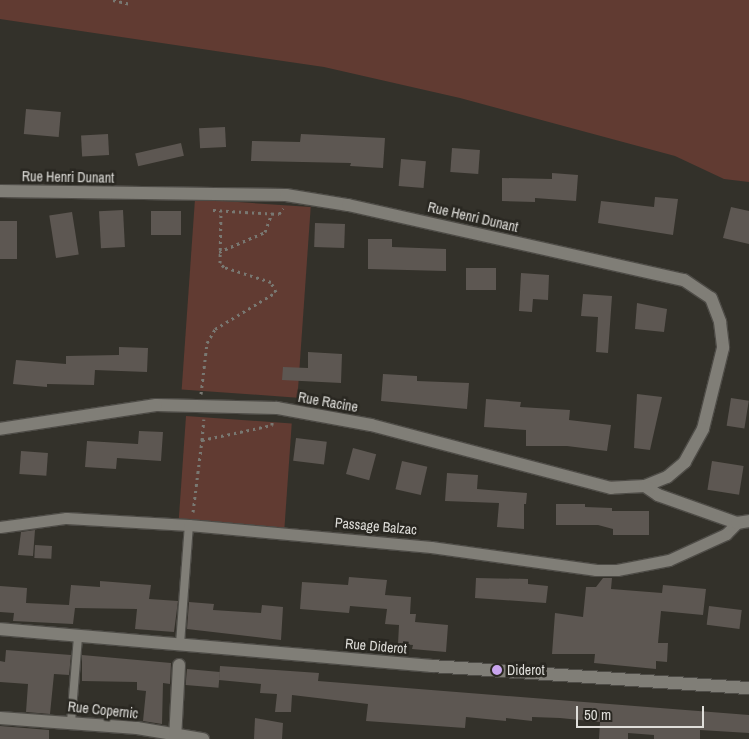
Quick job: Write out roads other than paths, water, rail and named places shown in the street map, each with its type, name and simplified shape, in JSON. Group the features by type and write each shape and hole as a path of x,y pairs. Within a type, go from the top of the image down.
{"street":[{"name":"Rue Henri Dunant","path":"0,192 286,195 348,205 684,280 711,298 720,322 722,348 703,429 685,462 667,477 645,486"},
{"name":"Rue Racine","path":"0,429 156,405 277,408 371,425 611,488 645,486"},
{"name":"Passage Balzac","path":"645,486 658,495 743,522"},
{"name":"Passage Balzac","path":"0,527 66,518 191,525 431,547 596,570 669,560 726,534 743,522"},
{"name":"Rue Diderot","path":"0,629 749,688"},
{"path":"175,736 179,665"},
{"name":"Rue Copernic","path":"0,718 71,722 203,739"}],"lane":[{"path":"180,644 191,525"},
{"path":"71,722 78,636"}],"place":[{"name":"Diderot","path":"497,670"}]}
